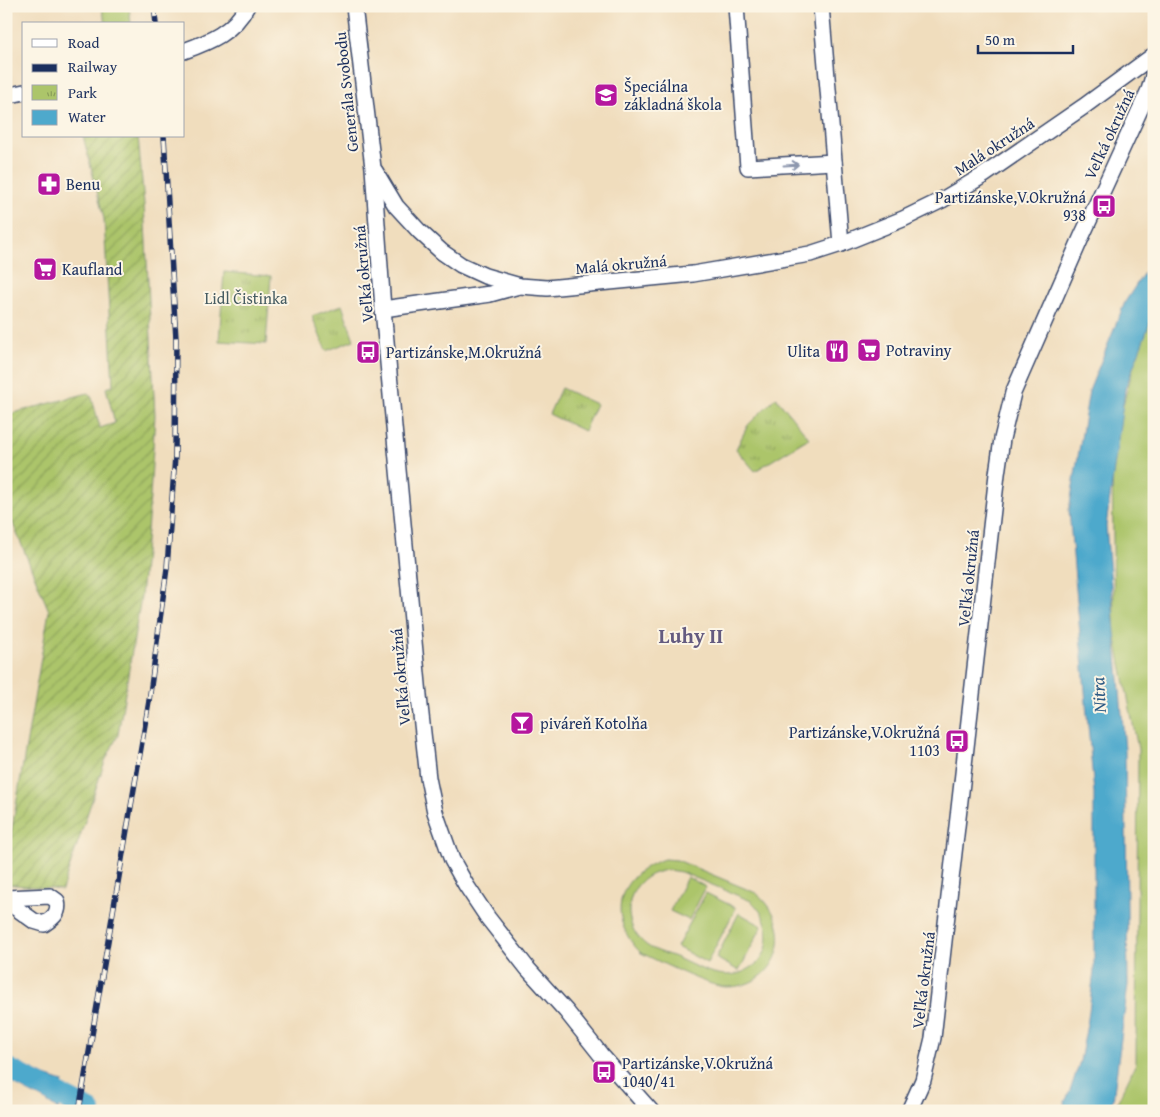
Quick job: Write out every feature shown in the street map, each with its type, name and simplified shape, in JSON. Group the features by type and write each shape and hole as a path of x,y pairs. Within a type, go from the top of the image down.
{"street":[{"path":"185,51 211,41 232,28 247,6"},
{"path":"736,6 748,167 834,162"},
{"path":"821,6 841,244"},
{"name":"Generála Svobodu","path":"355,8 373,168"},
{"name":"Malá okružná","path":"373,168 396,206 419,231 442,252 461,265 485,276 520,286 547,288 693,274 790,258 841,244 903,219 942,200 984,175 1083,107 1154,54"},
{"name":"Veľká okružná","path":"909,1111 923,1080 933,1038 1002,439 1013,393 1149,90 1154,73"},
{"path":"6,96 22,92"},
{"name":"Veľká okružná","path":"373,168 383,309 421,715 428,778 435,812 452,860 488,918 601,1055 651,1111"},
{"name":"Malá okružná","path":"383,309 490,294 520,286"}],"green space":[{"path":"101,6 129,6 131,22 105,22"},
{"path":"84,138 138,138 144,204 155,415 141,597 118,735 105,761 62,890 6,884 6,864 49,611 6,507 6,415 88,393 92,398 100,428 115,423 106,388 113,386 104,219"},
{"name":"Lidl Čistinka","path":"224,272 271,276 266,344 219,341"},
{"path":"342,305 354,340 326,351 312,316"},
{"path":"1154,308 1154,1111 1113,1111 1136,1063 1138,749 1114,629 1112,445 1147,317"},
{"path":"561,388 596,404 584,431 549,414"},
{"path":"776,397 809,438 755,471 736,449 748,425"},
{"path":"664,859 677,860 756,893 769,907 777,922 779,937 777,952 771,966 760,977 745,984 726,987 707,983 641,953 630,940 623,926 620,912 621,899 626,887 635,876 648,866","holes":["668,870 681,872 751,901 756,906 765,921 768,939 763,955 755,965 733,975 713,973 650,948 637,936 632,927 629,909 630,900 639,883 654,873"]},
{"path":"687,877 706,887 689,920 670,911"},
{"path":"706,893 736,908 707,963 677,947"},
{"path":"739,913 762,926 739,971 716,958"}],"water":[{"name":"Nitra","path":"1154,257 1154,312 1125,389 1106,526 1125,750 1128,985 1113,1100 1107,1111 1061,1111 1080,1061 1094,971 1094,793 1069,510 1089,391 1125,302"},
{"path":"6,1057 45,1076 63,1082 58,1110 46,1101 6,1080"}],"waterway":[{"path":"6,1068 90,1111"}],"railway":[{"path":"154,6 156,22"},
{"path":"79,1111 149,701 167,568 175,456 176,339 164,138"}],"place":[{"name":"Špeciálna základná škola","path":"606,95"},
{"name":"Benu","path":"49,184"},
{"name":"Partizánske,V.Okružná 938","path":"1104,206"},
{"name":"Kaufland","path":"45,269"},
{"name":"Potraviny","path":"869,350"},
{"name":"Ulita","path":"837,351"},
{"name":"Partizánske,M.Okružná","path":"368,352"},
{"name":"piváreň Kotolňa","path":"522,723"},
{"name":"Partizánske,V.Okružná 1103","path":"957,741"},
{"name":"Partizánske,V.Okružná 1040/41","path":"604,1072"}],"district":[{"name":"Luhy II","path":"691,636"}]}
